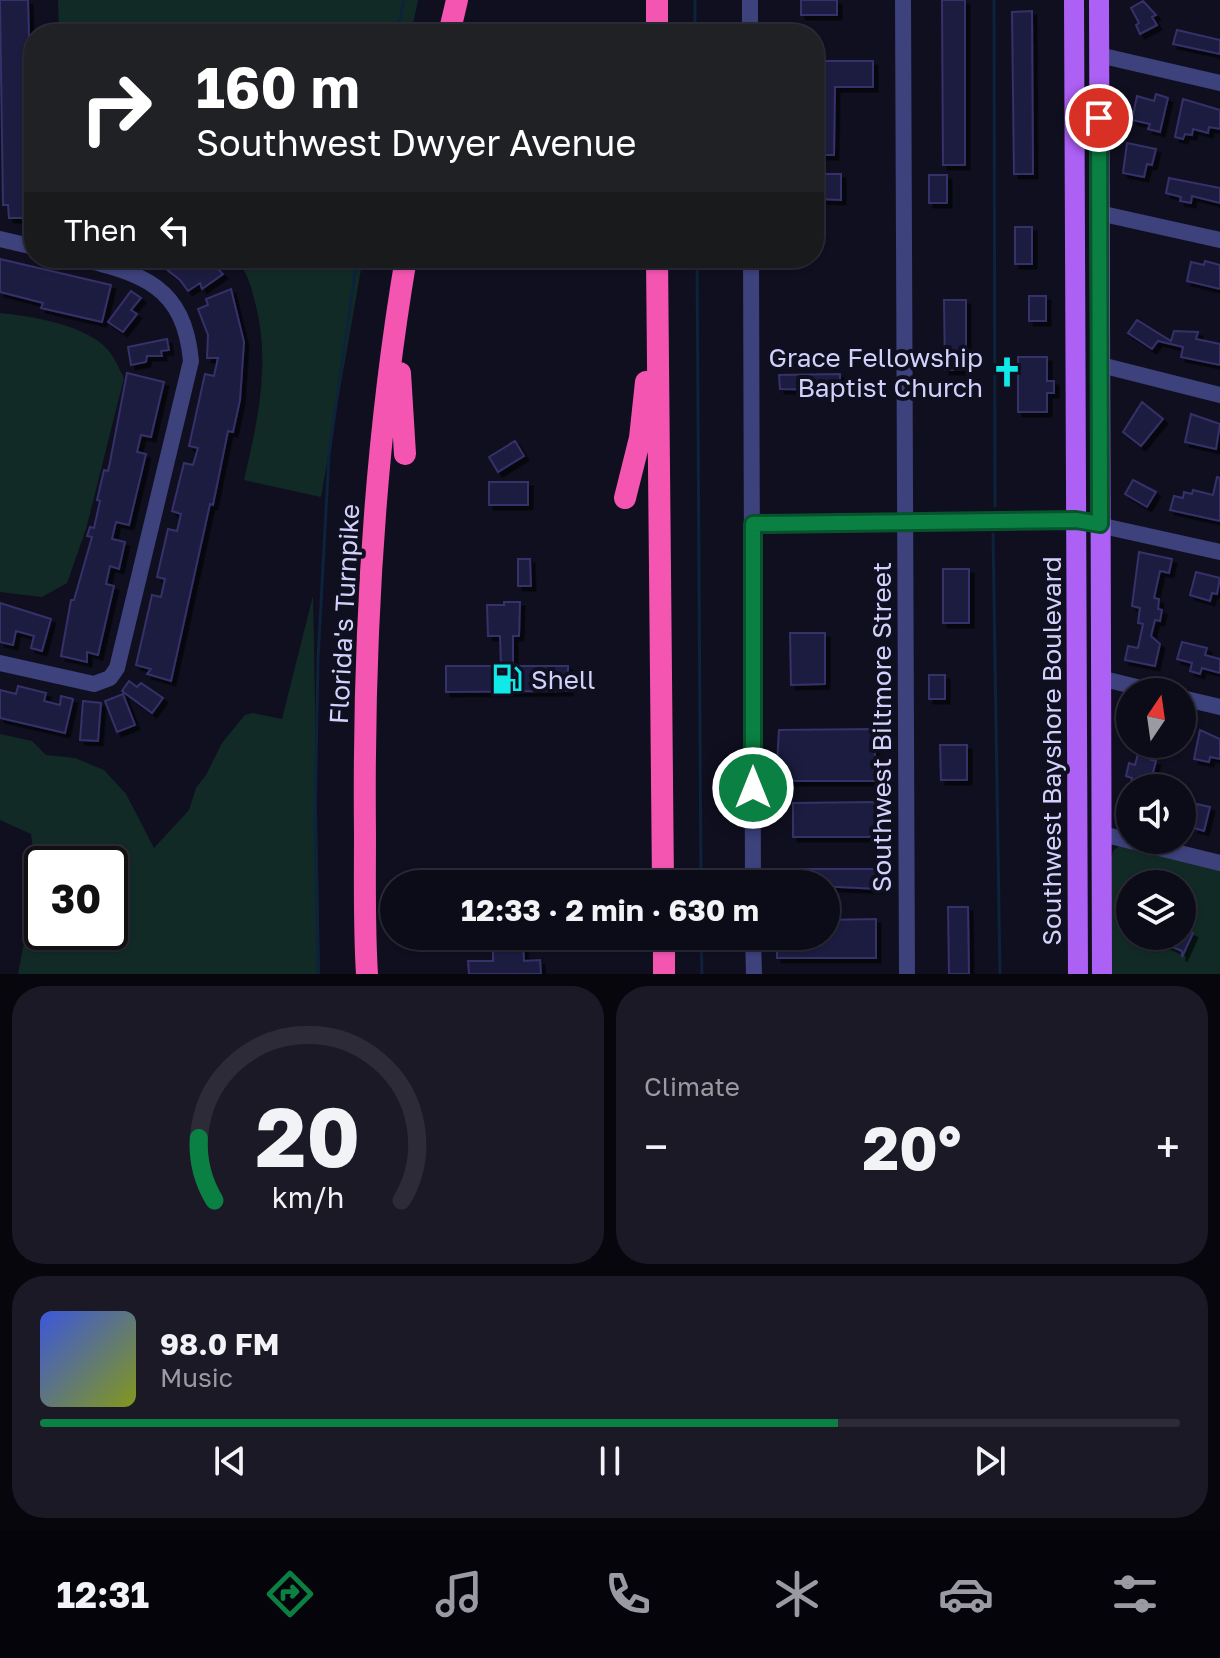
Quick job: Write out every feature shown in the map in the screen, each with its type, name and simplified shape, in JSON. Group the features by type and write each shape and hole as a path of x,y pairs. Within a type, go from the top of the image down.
{"highway":[{"path":"451,24 457,0"},
{"path":"657,0 657,24"},
{"name":"Florida's Turnpike","path":"367,974 364,774 368,611 391,355 404,268"},
{"path":"625,498 640,438 647,376 649,305 656,268"},
{"path":"657,268 663,870"},
{"path":"402,284 400,365 405,454"},
{"path":"664,950 664,974"}],"main road":[{"name":"Southwest Bayshore Boulevard","path":"1074,0 1078,974"},
{"name":"Southwest Bayshore Boulevard","path":"1099,0 1102,974"},
{"path":"1075,92 1083,114 1083,186 1090,206 1099,213"},
{"path":"1076,219 1090,230 1092,322 1100,337"},
{"path":"1078,710 1084,737 1086,810 1092,829 1102,834"}],"street":[{"path":"750,0 750,24"},
{"name":"Southwest Biltmore Street","path":"903,0 907,974"},
{"path":"1099,55 1220,83"},
{"path":"1099,213 1220,240"},
{"path":"0,239 24,245"},
{"path":"0,663 94,684 110,678 117,668 191,361 189,335 180,311 161,290 142,276 114,268"},
{"path":"751,268 753,870"},
{"path":"1101,365 1220,395"},
{"path":"753,524 1076,520 1220,552"},
{"path":"1100,678 1116,682"},
{"path":"1196,701 1220,707"},
{"path":"1102,834 1220,863"},
{"path":"753,950 754,974"}],"green space":[{"path":"58,0 418,0 413,24 59,24"},
{"path":"242,268 361,268 321,497 244,480 258,413 262,369 260,325 250,284"},
{"path":"0,313 42,319 86,334 108,350 124,378 86,529 67,583 42,597 0,592"},
{"path":"313,596 320,974 18,974 24,943 24,950 128,950 128,846 33,846 31,834 0,820 0,734 32,741 46,755 75,758 104,770 126,794 154,848 189,810 196,788 222,743 245,715 253,713 282,719"},
{"path":"1116,848 1116,854 1156,854 1220,868 1220,974 1109,974 1109,865"}],"building":[{"path":"0,0 28,0 29,24 24,24 24,218 9,218 8,205 3,205"},
{"path":"801,0 837,0 837,15 801,15"},
{"path":"942,0 965,0 965,165 943,165"},
{"path":"1143,1 1156,15 1152,17 1157,25 1140,34 1136,25 1139,23 1131,8"},
{"path":"1032,11 1033,174 1014,174 1012,12"},
{"path":"1177,30 1220,40 1220,54 1173,44"},
{"path":"824,61 873,61 873,87 835,87 834,155 824,155"},
{"path":"1156,94 1168,98 1160,132 1148,129 1150,124 1132,120 1137,96 1154,101"},
{"path":"1183,99 1220,110 1220,129 1209,127 1208,133 1193,129 1192,135 1185,134 1183,139 1175,137"},
{"path":"1127,143 1156,149 1152,165 1147,164 1144,177 1123,173"},
{"path":"824,174 841,174 841,200 824,199"},
{"path":"929,175 947,175 947,203 929,203"},
{"path":"1169,178 1220,188 1220,203 1192,196 1191,203 1180,201 1181,197 1166,193"},
{"path":"1015,227 1032,227 1032,264 1015,264"},
{"path":"0,259 24,265 24,268 38,268 111,285 102,322 41,308 43,303 0,292"},
{"path":"1205,261 1220,265 1220,289 1187,281 1191,262 1204,265"},
{"path":"165,268 217,268 223,274 202,289 200,283 188,291"},
{"path":"231,289 244,342 240,400 233,432 228,431 213,505 210,504 171,681 147,674 151,669 136,665 152,595 161,597 165,579 157,577 168,529 177,531 181,514 172,511 184,463 193,465 198,448 189,446 205,374 214,376 218,358 207,358 208,335 198,309 208,305 206,299"},
{"path":"131,291 141,298 131,310 137,314 123,332 108,322"},
{"path":"1029,296 1046,296 1046,321 1029,321"},
{"path":"944,300 966,300 966,370 945,370"},
{"path":"1137,320 1171,341 1174,331 1198,332 1196,339 1220,344 1220,365 1181,357 1183,347 1158,341 1152,349 1128,333"},
{"path":"167,339 169,350 161,351 162,356 147,356 146,362 131,365 128,347"},
{"path":"1018,357 1047,357 1047,381 1054,381 1054,393 1047,393 1047,412 1018,412"},
{"path":"127,373 164,382 151,437 141,435 137,452 146,454 129,525 116,522 112,539 125,542 119,569 110,566 106,584 114,586 98,655 87,652 87,662 61,656 71,600 74,600 92,537 87,536 90,527 94,528 104,470 108,471"},
{"path":"840,374 840,390 780,389 779,375"},
{"path":"1142,402 1163,419 1141,446 1123,432"},
{"path":"1191,414 1220,424 1216,449 1185,442"},
{"path":"515,441 524,456 498,472 489,457"},
{"path":"1217,477 1220,478 1220,521 1170,510 1174,496 1183,498 1184,492 1192,494 1193,490 1213,495"},
{"path":"1133,480 1156,492 1147,507 1125,494"},
{"path":"489,482 528,482 528,505 489,505"},
{"path":"1139,552 1172,559 1169,573 1160,571 1154,598 1159,599 1158,609 1162,610 1160,621 1155,620 1151,636 1160,644 1155,666 1125,660 1128,646 1138,648 1143,624 1138,623 1140,608 1132,606"},
{"path":"518,559 530,559 531,586 518,586"},
{"path":"943,569 969,569 969,623 943,623"},
{"path":"1196,572 1220,578 1217,594 1212,593 1210,601 1190,595"},
{"name":"Shell","path":"504,602 520,602 519,636 513,636 513,666 568,666 568,691 446,692 446,666 501,666 500,636 488,636 487,605 504,605"},
{"path":"0,603 51,619 42,651 31,648 34,636 16,631 13,645 0,642"},
{"path":"790,633 825,633 825,684 791,685"},
{"path":"1182,642 1207,648 1205,655 1220,659 1220,673 1202,668 1200,674 1190,671 1192,663 1177,659"},
{"path":"929,675 945,675 945,699 929,699"},
{"path":"129,681 137,687 141,683 163,698 152,713 122,691"},
{"path":"18,686 46,693 44,701 60,705 61,696 73,699 65,733 0,718 0,690 16,694"},
{"path":"123,694 135,725 117,732 105,701"},
{"path":"83,701 101,703 98,741 80,740"},
{"path":"875,729 875,781 776,781 779,730"},
{"path":"1200,730 1220,739 1220,759 1210,757 1209,762 1194,759"},
{"path":"940,745 967,745 967,780 941,780"},
{"path":"1137,758 1156,761 1153,774 1126,774 1129,763 1135,765"},
{"path":"876,802 877,837 793,837 793,803"},
{"path":"1197,804 1210,807 1204,831 1196,829"},
{"path":"878,869 878,889 840,887 840,870 779,870"},
{"path":"948,907 968,907 969,974 949,974"},
{"path":"876,919 876,958 777,958 777,950 840,950 840,920"},
{"path":"493,950 523,950 524,961 540,960 541,974 469,974 468,961 493,961"}],"waterway":[{"path":"399,24 404,0"},
{"path":"695,0 695,24"},
{"path":"994,0 995,506"},
{"path":"318,974 315,821 318,659 329,454 356,268"},
{"path":"697,268 701,870"},
{"path":"993,534 1000,974"},
{"path":"701,950 702,974"}],"place":[{"name":"Grace Fellowship Baptist Church","path":"1007,372"},
{"name":"Shell","path":"507,679"}],"route":[{"path":"753,788 753,524 1076,520 1100,524 1099,118"}]}
